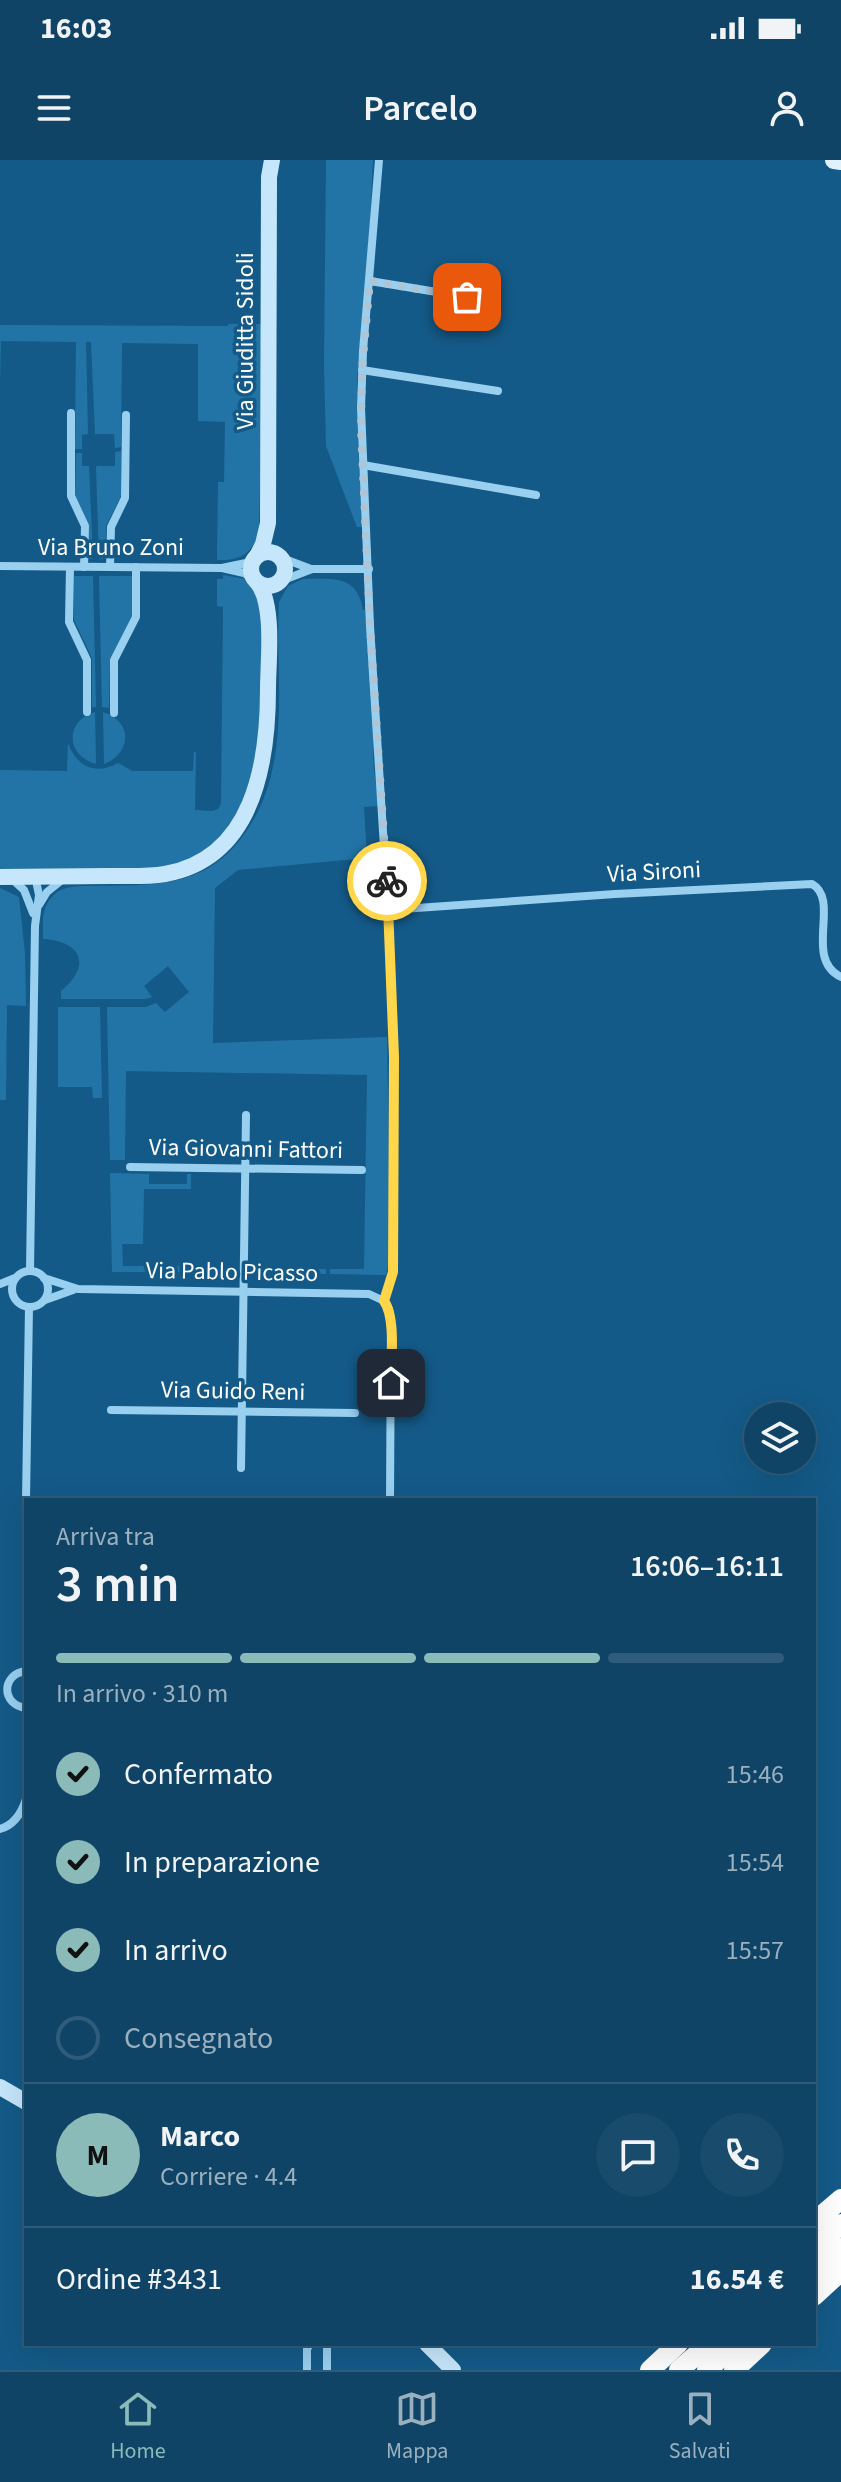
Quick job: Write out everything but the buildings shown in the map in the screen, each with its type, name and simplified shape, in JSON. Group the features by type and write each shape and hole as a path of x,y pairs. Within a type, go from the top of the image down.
{"highway":[{"path":"816,2220 841,2199"},
{"path":"816,2246 841,2224"},
{"path":"816,2271 841,2248"},
{"path":"816,2294 841,2271"},
{"path":"650,2370 676,2346"},
{"path":"679,2370 707,2346"},
{"path":"707,2370 734,2346"},
{"path":"734,2370 760,2346"}],"main road":[{"path":"834,160 841,161"}],"street":[{"name":"Via Giuditta Sidoli","path":"256,556 268,523 269,177 272,160"},
{"path":"379,160 362,370 363,465 394,1057 394,1256 393,1272 384,1301 389,1309 391,1325 390,1498"},
{"path":"370,281 467,297"},
{"path":"362,370 498,391"},
{"path":"71,413 71,496 85,526 84,567"},
{"path":"110,567 111,527 125,498 126,415"},
{"path":"363,465 536,495"},
{"name":"Via Giuditta Sidoli","path":"268,523 273,544 280,556"},
{"path":"5,877 151,875 177,871 207,857 234,831 254,794 265,754 268,615 263,592 251,566 256,556 269,551 293,564 312,569 369,569"},
{"name":"Via Bruno Zoni","path":"222,568 246,563 256,556"},
{"path":"268,615 273,594 286,571 280,556"},
{"name":"Via Bruno Zoni","path":"0,566 222,568 244,573 255,580"},
{"path":"70,567 69,622 87,660 87,712"},
{"path":"114,713 114,660 136,617 136,567"},
{"path":"255,580 269,586 312,569"},
{"path":"30,1271 35,922 31,896 35,876"},
{"path":"35,922 40,903 47,892 69,876"},
{"path":"5,877 24,890 35,922"},
{"name":"Via Sironi","path":"388,910 812,884 824,891 829,899 831,913 826,961 831,971 841,977"},
{"path":"241,1468 246,1115"},
{"name":"Via Giovanni Fattori","path":"130,1167 362,1170"},
{"path":"0,1284 30,1271 44,1278 48,1290 43,1302 29,1307 0,1292"},
{"path":"14,1298 15,1278"},
{"name":"Via Pablo Picasso","path":"44,1278 78,1289"},
{"name":"Via Pablo Picasso","path":"43,1302 78,1289 369,1294 384,1301"},
{"path":"26,1498 29,1307"},
{"name":"Via Guido Reni","path":"111,1410 355,1413"},
{"path":"24,1658 7,1684 8,1696 15,1705 24,1707"},
{"path":"15,1674 24,1672"},
{"path":"0,1829 17,1819 24,1803"},
{"path":"0,2087 24,2101"},
{"path":"307,2370 309,2346"},
{"path":"327,2346 327,2370"},
{"path":"429,2346 453,2370"}],"shaded area":[{"path":"326,160 373,160 357,380 363,527 357,527 326,446"},
{"path":"263,324 259,535 243,555 217,560 218,482 224,482 225,422 198,421 198,344 122,343 121,447 115,448 114,434 95,434 91,342 86,342 88,434 82,435 82,449 75,449 76,342 1,341 0,383 0,325"},
{"path":"121,451 121,496 106,526 106,559 99,559 96,466 115,466 115,452"},
{"path":"76,453 82,453 82,466 89,466 93,559 88,559 75,496"},
{"path":"223,575 246,579 262,603 262,710 256,768 239,812 222,836 201,854 166,868 0,871 0,770 67,771 68,743 82,763 102,769 118,763 132,771 193,771 196,752 195,810 218,809 221,804 223,607 217,606 217,579 223,579"},
{"path":"74,576 93,576 96,707 92,707 92,658 74,620"},
{"path":"99,576 132,576 132,617 110,659 109,708 102,707"},
{"path":"303,579 333,579 349,584 360,598 363,610 366,610 378,806 364,807 367,858 238,870 215,888 213,1043 387,1037 390,1257 386,1275 330,1274 330,1269 364,1269 367,1075 126,1071 125,1160 110,1160 107,1007 146,1007 156,1003 165,1012 189,992 168,966 144,986 152,997 61,999 61,991 77,973 78,956 67,944 43,939 46,907 59,891 74,887 163,883 184,878 203,871 221,859 238,842 266,794 273,767 279,713 279,602 288,586"},
{"path":"95,712 96,764 79,754 73,738 78,723"},
{"path":"103,712 120,722 125,737 120,752 104,764"},
{"path":"0,888 19,897 25,953 26,1006 7,1005 6,1100 0,1100"},
{"path":"58,1007 100,1007 102,1098 93,1098 92,1087 58,1087"},
{"path":"110,1173 149,1174 149,1184 187,1184 187,1174 191,1174 191,1189 144,1189 143,1244 122,1244 123,1266 158,1266 158,1272 112,1272"},
{"path":"163,1266 236,1267 234,1273 162,1272"},
{"path":"252,1268 326,1269 326,1274 253,1273"}],"way so far":[{"path":"387,881 361,429 362,370 370,281 467,297"}],"route":[{"path":"387,881 394,1057 393,1272 384,1301 389,1309 391,1325 391,1383"}]}
